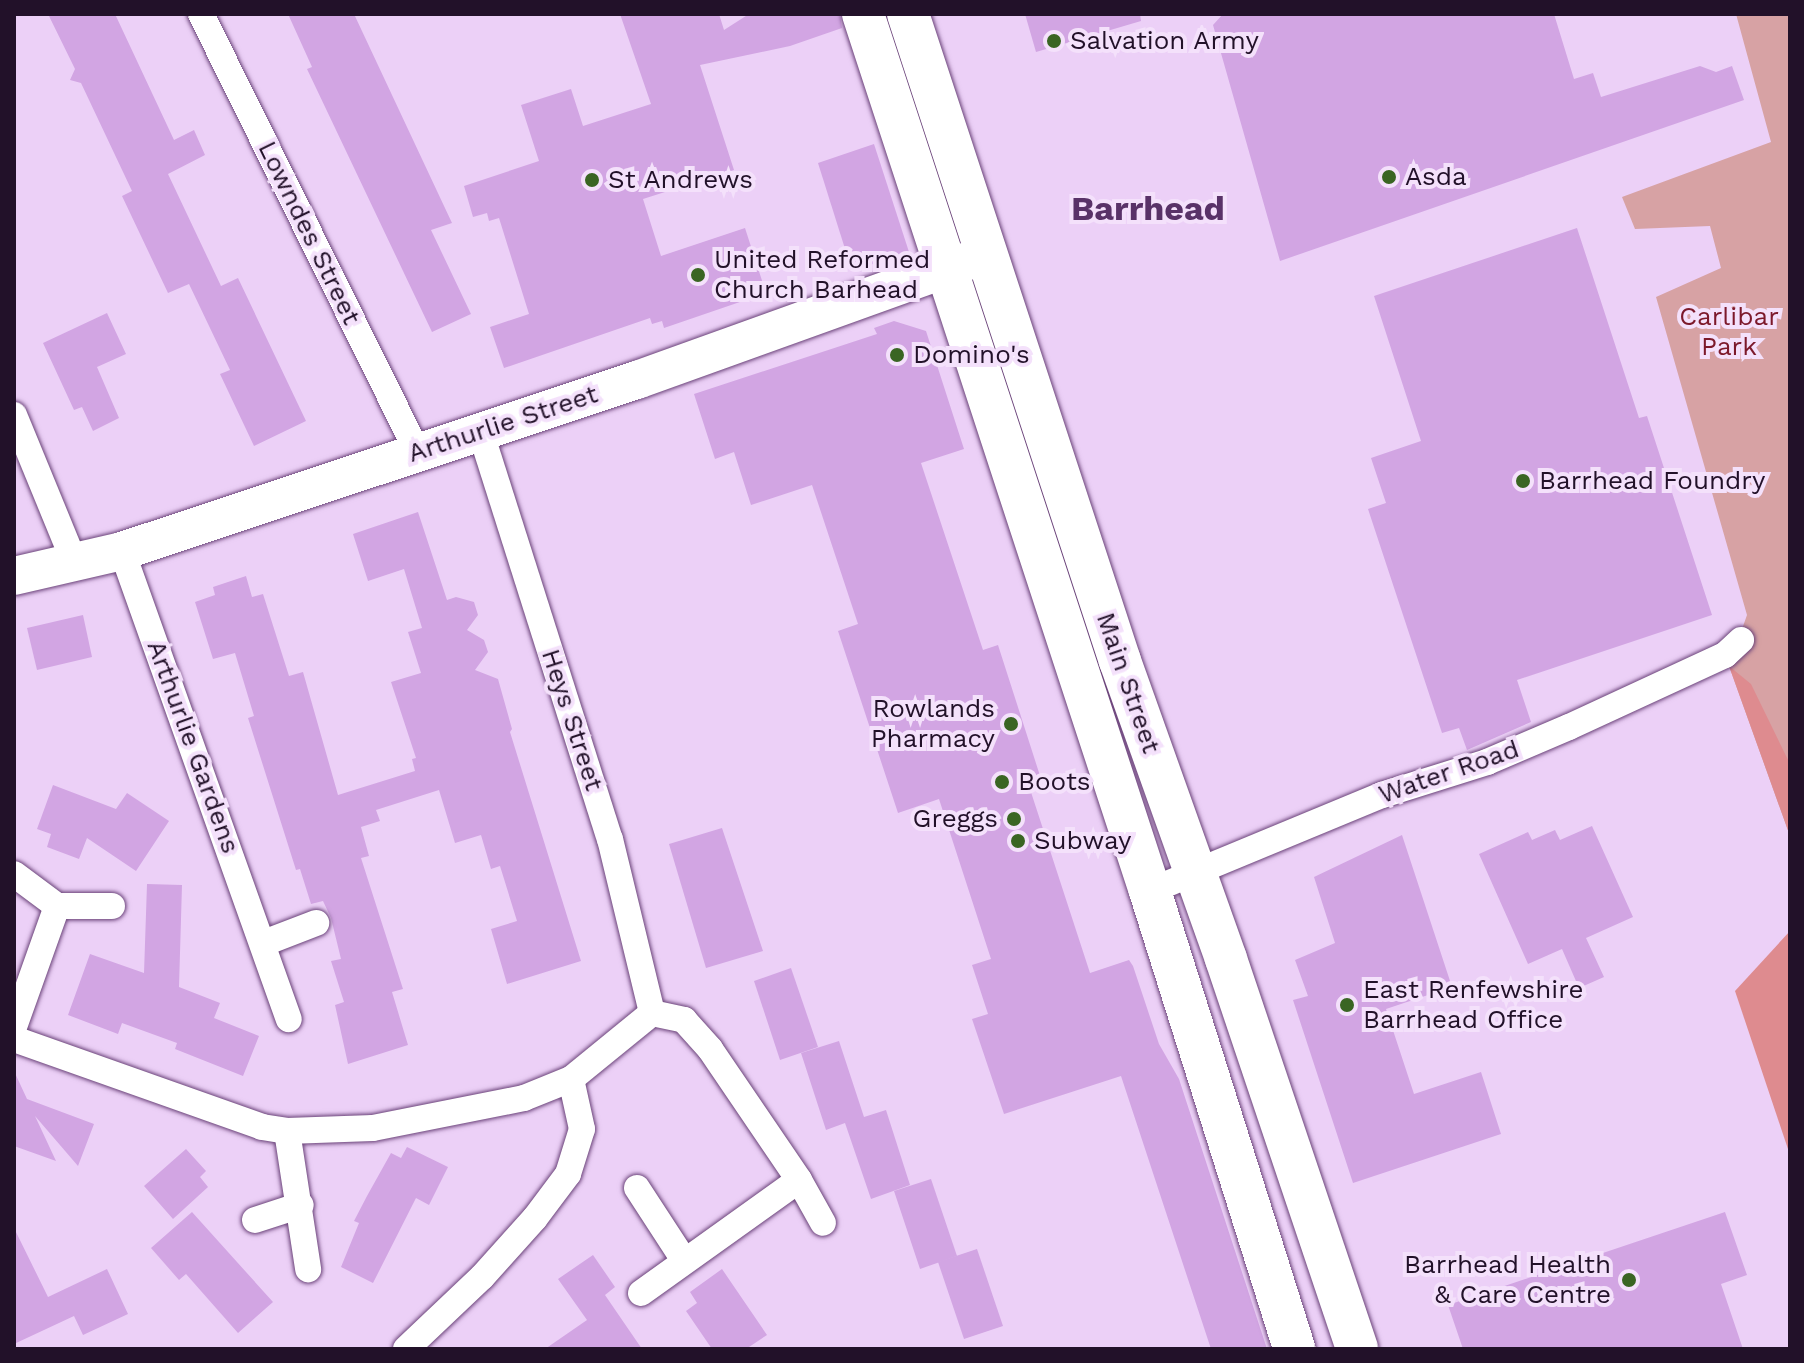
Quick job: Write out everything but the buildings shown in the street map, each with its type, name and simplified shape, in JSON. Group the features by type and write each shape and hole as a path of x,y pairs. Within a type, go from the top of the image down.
{"main road":[{"name":"Main Street","path":"863,14 1150,891 1294,1349"},
{"name":"Main Street","path":"908,14 1193,874 1226,959 1357,1349"}],"street":[{"name":"Lowndes Street","path":"201,14 417,452"},
{"name":"Arthurlie Street","path":"14,576 122,551 637,380 988,255"},
{"path":"14,415 75,564"},
{"name":"Heys Street","path":"480,430 610,839 652,1013"},
{"name":"Arthurlie Gardens","path":"122,551 289,1019"},
{"name":"Water Road","path":"1150,891 1382,795 1487,762 1725,655 1741,640"},
{"path":"14,874 57,906 112,906"},
{"path":"14,1027 57,906"},
{"path":"264,943 316,923"},
{"path":"14,1039 205,1108 262,1127 287,1131 373,1128 524,1098 571,1079 652,1013 684,1020 799,1180 823,1223"},
{"path":"406,1349 482,1277 535,1218 568,1174 582,1129 571,1079"},
{"path":"287,1131 301,1205 308,1269"},
{"path":"641,1293 799,1180"},
{"path":"637,1188 684,1260"},
{"path":"255,1220 301,1205"}],"green space":[{"name":"Carlibar Park","path":"1736,14 1790,14 1790,836 1729,666 1747,615 1656,297 1721,268 1710,226 1635,229 1622,197 1771,142"}],"shaded area":[{"path":"1729,666 1751,684 1790,764 1790,836"},
{"path":"1790,931 1790,1155 1735,991"}],"place":[{"name":"Salvation Army","path":"1054,41"},
{"name":"Asda","path":"1389,177"},
{"name":"St Andrews","path":"592,180"},
{"name":"United Reformed Church Barhead","path":"698,275"},
{"name":"Domino's","path":"897,355"},
{"name":"Barrhead Foundry","path":"1523,481"},
{"name":"Rowlands Pharmacy","path":"1011,724"},
{"name":"Boots","path":"1002,782"},
{"name":"Greggs","path":"1014,819"},
{"name":"Subway","path":"1018,841"},
{"name":"East Renfewshire Barrhead Office","path":"1347,1005"},
{"name":"Barrhead Health & Care Centre","path":"1629,1280"}],"district":[{"name":"Barrhead","path":"1148,209"}]}
